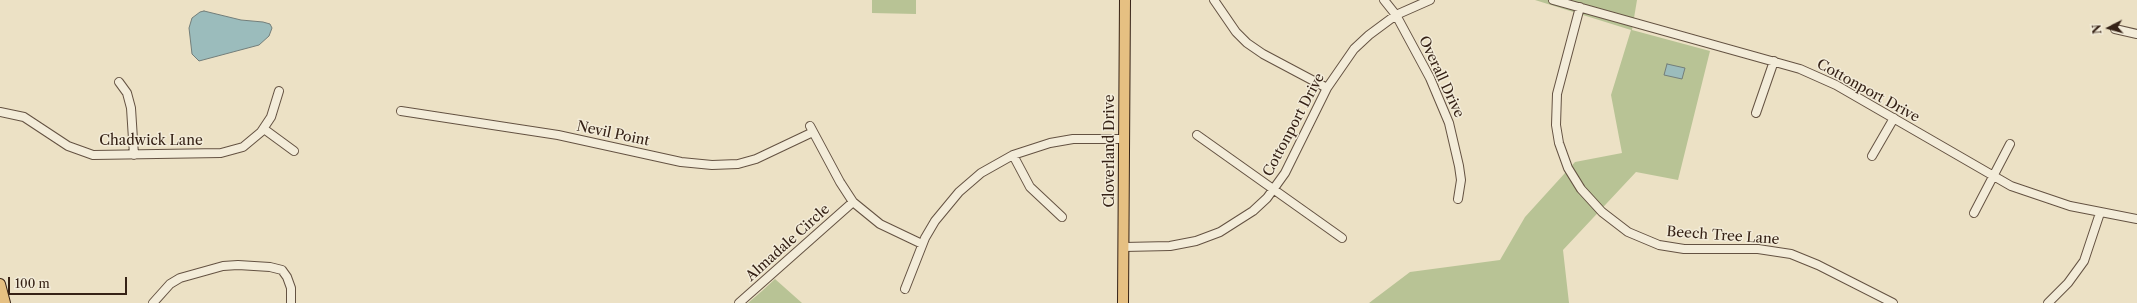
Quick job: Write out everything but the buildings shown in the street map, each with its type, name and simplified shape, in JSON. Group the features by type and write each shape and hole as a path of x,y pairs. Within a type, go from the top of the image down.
{"main road":[{"name":"Cloverland Drive","path":"1123,303 1125,0"},
{"path":"0,284 5,303"}],"street":[{"path":"1214,0 1233,28 1247,43 1263,54 1326,88"},
{"name":"Overall Drive","path":"1384,0 1396,15 1433,84 1449,124 1460,174 1458,199"},
{"name":"Cottonport Drive","path":"1124,248 1170,246 1210,237 1253,212 1274,189 1297,151 1326,88 1339,68 1358,45 1377,28 1396,15 1430,0"},
{"name":"Cottonport Drive","path":"1553,0 1774,60 1836,85 1992,177 2011,186 2049,201 2100,213 2137,219"},
{"name":"Beech Tree Lane","path":"1580,8 1557,94 1556,125 1559,143 1568,168 1581,189 1602,212 1628,232 1660,245 1689,249 1758,249 1797,256 1893,303"},
{"path":"2115,29 2137,34"},
{"path":"1756,113 1774,60"},
{"path":"119,82 127,93 131,108 134,155"},
{"name":"Chadwick Lane","path":"0,112 24,117 68,146 80,152 100,156 225,153 246,144 264,129 271,116 279,91"},
{"name":"Nevil Point","path":"401,111 558,135 681,162 704,165 731,165 756,159 811,129 840,182 853,202"},
{"path":"1872,156 1894,118"},
{"path":"264,129 294,151"},
{"path":"1197,135 1342,238"},
{"path":"905,289 922,244 935,221 959,192 981,173 1013,155 1032,147 1068,140 1124,139"},
{"path":"1974,213 2010,144"},
{"path":"1013,155 1030,187 1062,217"},
{"path":"853,202 880,224 922,244"},
{"name":"Almadale Circle","path":"739,303 853,202"},
{"path":"2048,303 2068,283 2084,261 2100,213"},
{"path":"153,303 170,284 180,278 223,266 262,266 282,270 287,277 291,288 291,303"}],"green space":[{"path":"872,0 916,0 916,14 872,13"},
{"path":"1535,0 1637,0 1632,30 1710,51 1678,180 1636,172 1563,250 1569,303 1369,303 1410,272 1500,260 1525,217 1575,162 1622,153 1611,95 1631,30"},
{"path":"775,279 802,303 748,303 762,291"}],"water":[{"path":"204,11 241,20 263,22 270,24 272,28 269,36 259,45 199,61 192,54 189,28 192,18"},
{"path":"1667,64 1685,68 1682,79 1664,75"}]}
